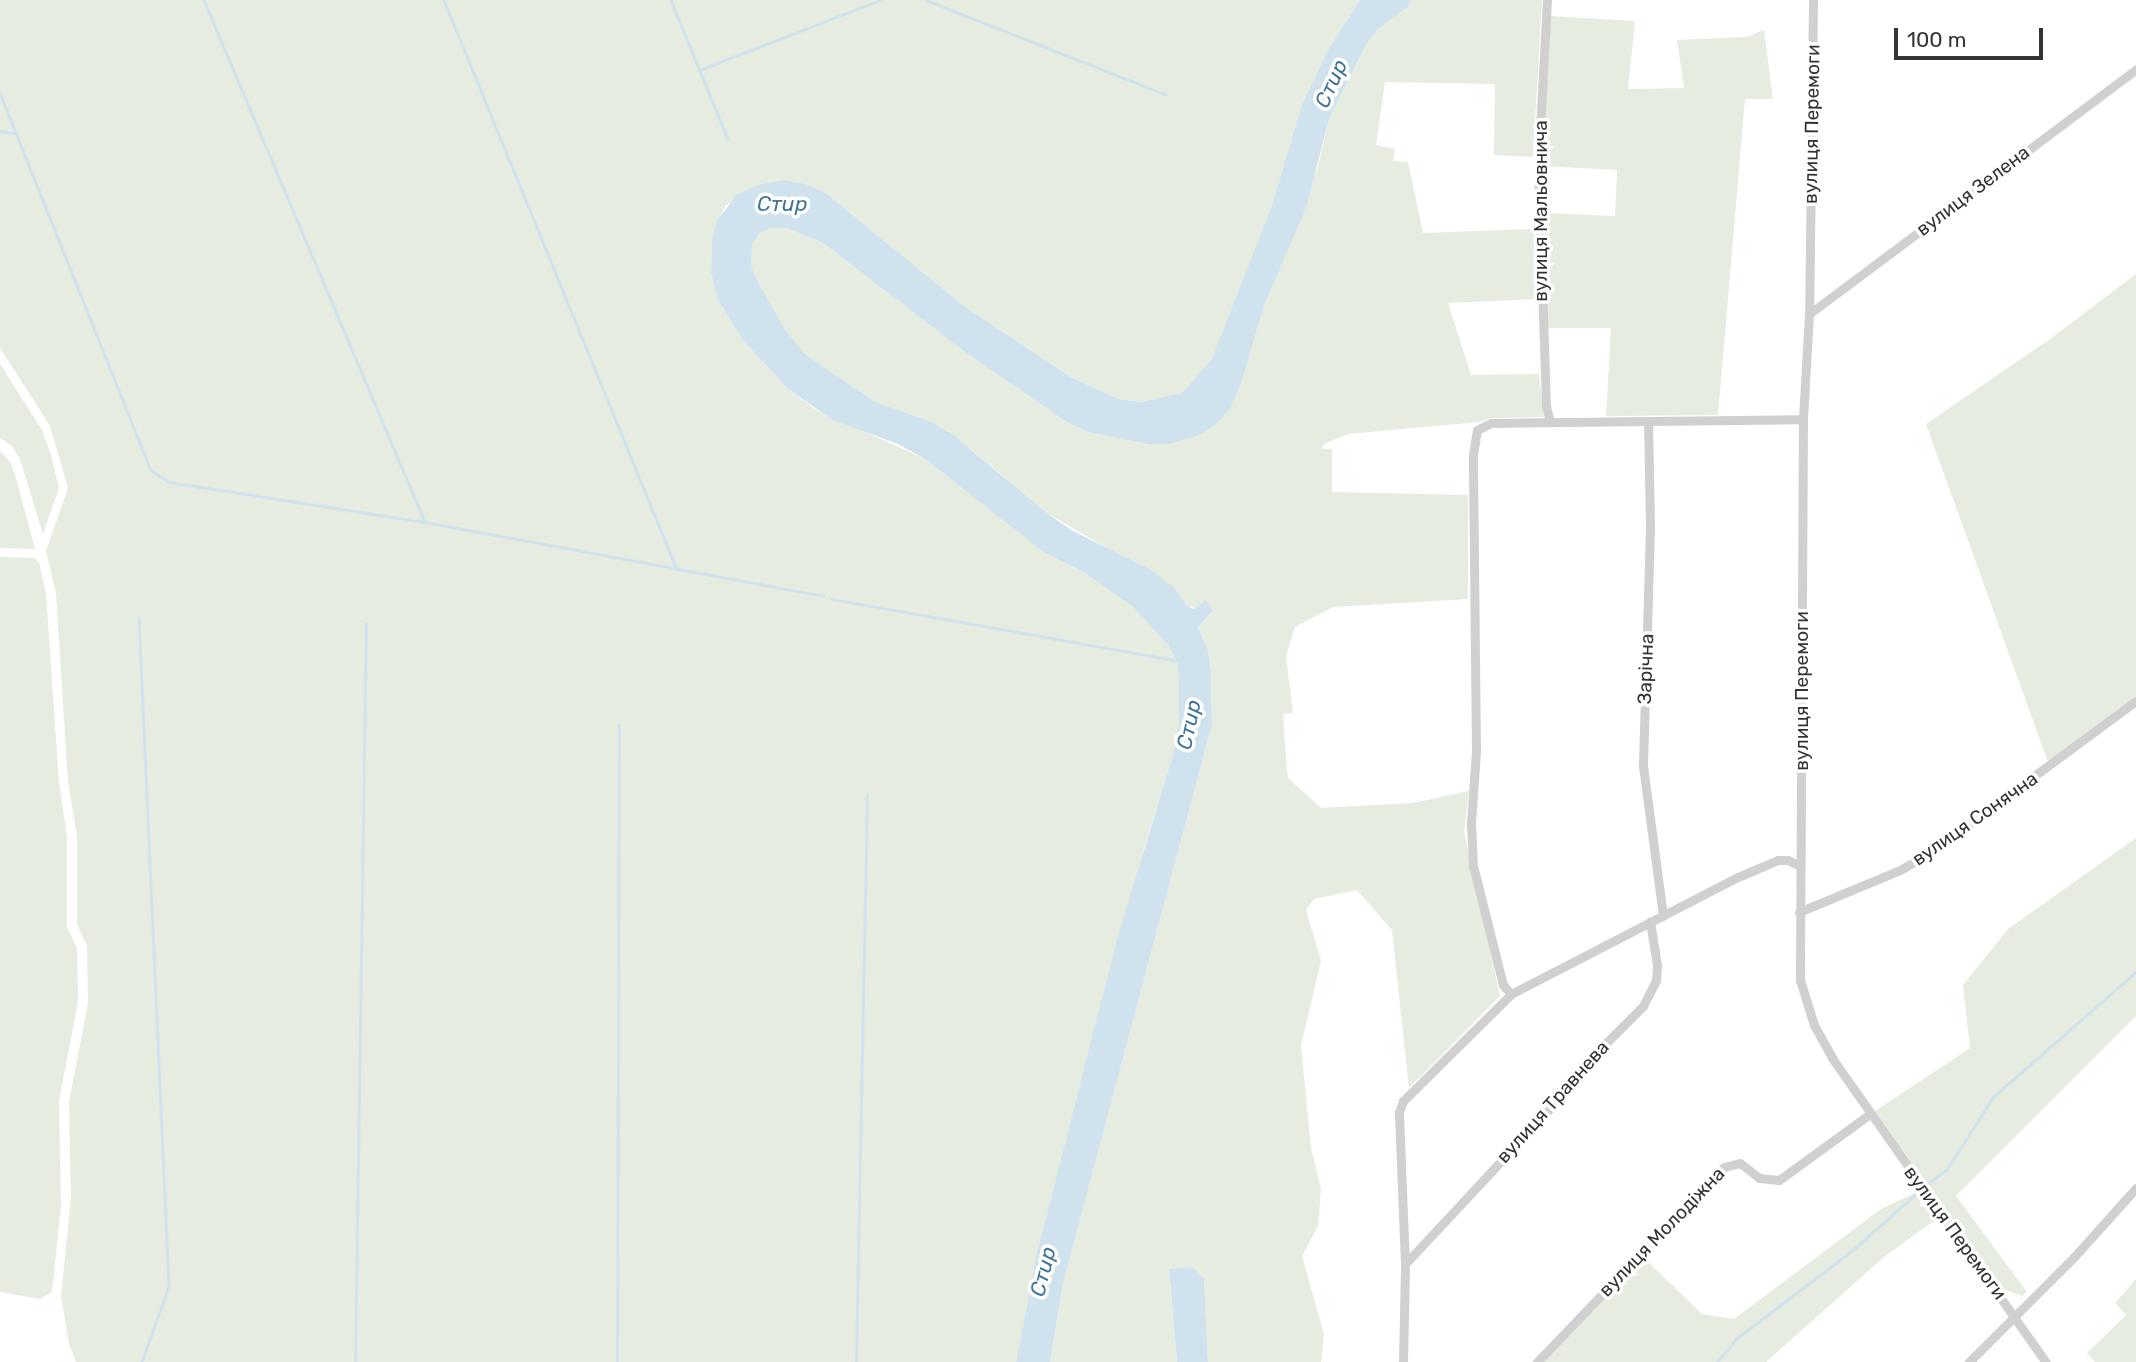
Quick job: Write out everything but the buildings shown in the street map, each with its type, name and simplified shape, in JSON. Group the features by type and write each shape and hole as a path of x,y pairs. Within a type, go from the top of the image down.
{"street":[{"name":"вулиця Мальовнича","path":"1547,0 1538,165 1545,392 1550,422"},
{"name":"вулиця Перемоги","path":"1813,0 1809,314 1803,419 1798,958 1804,1000 1832,1058 2046,1362"},
{"name":"вулиця Зелена","path":"1809,314 2136,69"},
{"path":"1511,994 1503,985 1473,866 1471,823 1478,653 1474,436 1477,430 1491,423 1803,419"},
{"name":"Зарічна","path":"1648,421 1650,528 1643,766 1663,916"},
{"name":"вулиця Сонячна","path":"1799,912 1900,870 1952,839 2136,701"},
{"path":"1404,1362 1405,1264 1399,1112 1403,1101 1511,994 1778,860 1788,860 1800,866"},
{"name":"вулиця Травнева","path":"1405,1264 1568,1088 1590,1059 1643,1006 1651,994 1657,973 1650,922"},
{"name":"вулиця Молодіжна","path":"1537,1362 1724,1167 1741,1163 1759,1178 1779,1180 1870,1114"},
{"path":"1969,1362 2136,1188"}],"shaded area":[{"path":"0,0 1360,0 1329,48 1302,104 1272,205 1212,360 1182,393 1141,402 1118,399 1071,377 964,306 827,194 806,184 784,180 760,184 725,206 712,238 711,273 717,298 742,339 788,389 815,409 925,459 1042,551 1085,573 1133,607 1168,645 1178,664 1179,724 1172,758 1145,845 1078,1092 1037,1252 1016,1362 76,1362 69,1344 61,1296 71,1199 69,1102 88,1003 87,946 77,924 77,836 68,782 56,593 46,551 68,488 50,426 0,348"},
{"path":"1411,0 1542,0 1533,157 1494,155 1495,84 1385,82 1376,145 1395,149 1393,161 1408,162 1423,233 1534,229 1536,299 1448,303 1471,375 1539,374 1544,417 1490,418 1479,422 1348,434 1324,444 1321,449 1332,449 1332,492 1468,495 1468,599 1333,607 1295,627 1286,656 1293,713 1283,714 1286,759 1288,778 1321,808 1413,803 1469,791 1464,832 1500,996 1409,1088 1392,930 1357,890 1314,899 1306,910 1321,961 1301,1046 1311,1148 1321,1189 1318,1226 1302,1256 1324,1334 1321,1362 1208,1362 1204,1279 1169,1270 1177,1362 1050,1362 1063,1284 1212,724 1211,671 1208,651 1198,627 1213,612 1187,606 1175,588 1047,513 973,451 929,421 874,401 805,354 786,331 757,280 751,266 752,244 759,234 771,228 787,228 823,243 965,352 1065,421 1087,432 1147,444 1170,444 1197,436 1214,426 1229,410 1241,384 1265,303 1318,167 1329,119 1366,45 1378,29 1408,7"},
{"path":"1550,16 1635,21 1628,89 1684,88 1677,40 1746,37 1764,30 1773,99 1745,99 1718,415 1606,416 1611,328 1547,328 1544,213 1615,216 1617,170 1543,166"},
{"path":"2136,274 2136,696 2048,762 1926,424 2050,339"},
{"path":"0,364 42,430 51,455 59,488 43,534 20,459 12,446 0,438"},
{"path":"0,451 11,463 35,549 0,548"},
{"path":"0,557 34,558 39,562 46,594 59,783 67,837 67,927 77,948 78,1002 59,1101 61,1205 52,1292 40,1299 0,1292"},
{"path":"2136,838 2136,1016 1956,1196 2027,1292 2022,1296 2000,1288 1875,1111 1970,1048 1963,985 2008,929"},
{"path":"1919,1191 1938,1218 1885,1256 1766,1362 1544,1362 1644,1258 1702,1314 1734,1319 1881,1209"},
{"path":"2136,1279 2136,1362 2095,1362 2087,1353 2126,1315 2115,1303"}],"water":[{"name":"Стир","path":"1360,0 1411,0 1408,7 1378,29 1366,45 1329,119 1306,208 1265,303 1241,384 1230,409 1214,426 1197,436 1170,444 1147,444 1087,432 1065,421 965,352 823,243 787,228 771,228 759,234 752,244 751,266 757,280 786,331 805,354 874,401 929,421 953,435 1071,530 1149,569 1175,588 1187,606 1194,609 1206,600 1213,611 1198,627 1208,651 1211,671 1212,724 1063,1284 1050,1362 1016,1362 1037,1252 1118,936 1172,758 1179,724 1178,664 1168,645 1133,607 1085,573 1042,551 925,459 898,444 833,420 788,389 742,339 717,298 711,273 712,238 717,221 736,195 760,184 784,180 806,184 827,194 964,306 1071,377 1118,399 1141,402 1182,393 1212,359 1272,205 1302,104 1329,48"},
{"path":"1192,1267 1204,1279 1208,1362 1177,1362 1169,1269"}],"waterway":[{"path":"204,0 425,522"},
{"path":"444,0 676,567"},
{"path":"671,0 728,139"},
{"path":"699,70 880,0"},
{"path":"926,0 1165,94"},
{"path":"0,93 151,470 169,482 425,522 823,596"},
{"path":"0,131 14,133"},
{"path":"832,599 1181,661"},
{"path":"139,618 169,1287 142,1362"},
{"path":"355,1362 366,624"},
{"path":"617,1362 619,725"},
{"path":"856,1362 867,795"},
{"path":"1926,1185 1947,1169 1993,1097 2136,972"},
{"path":"1717,1362 1736,1339 1853,1250 1919,1191"}]}
